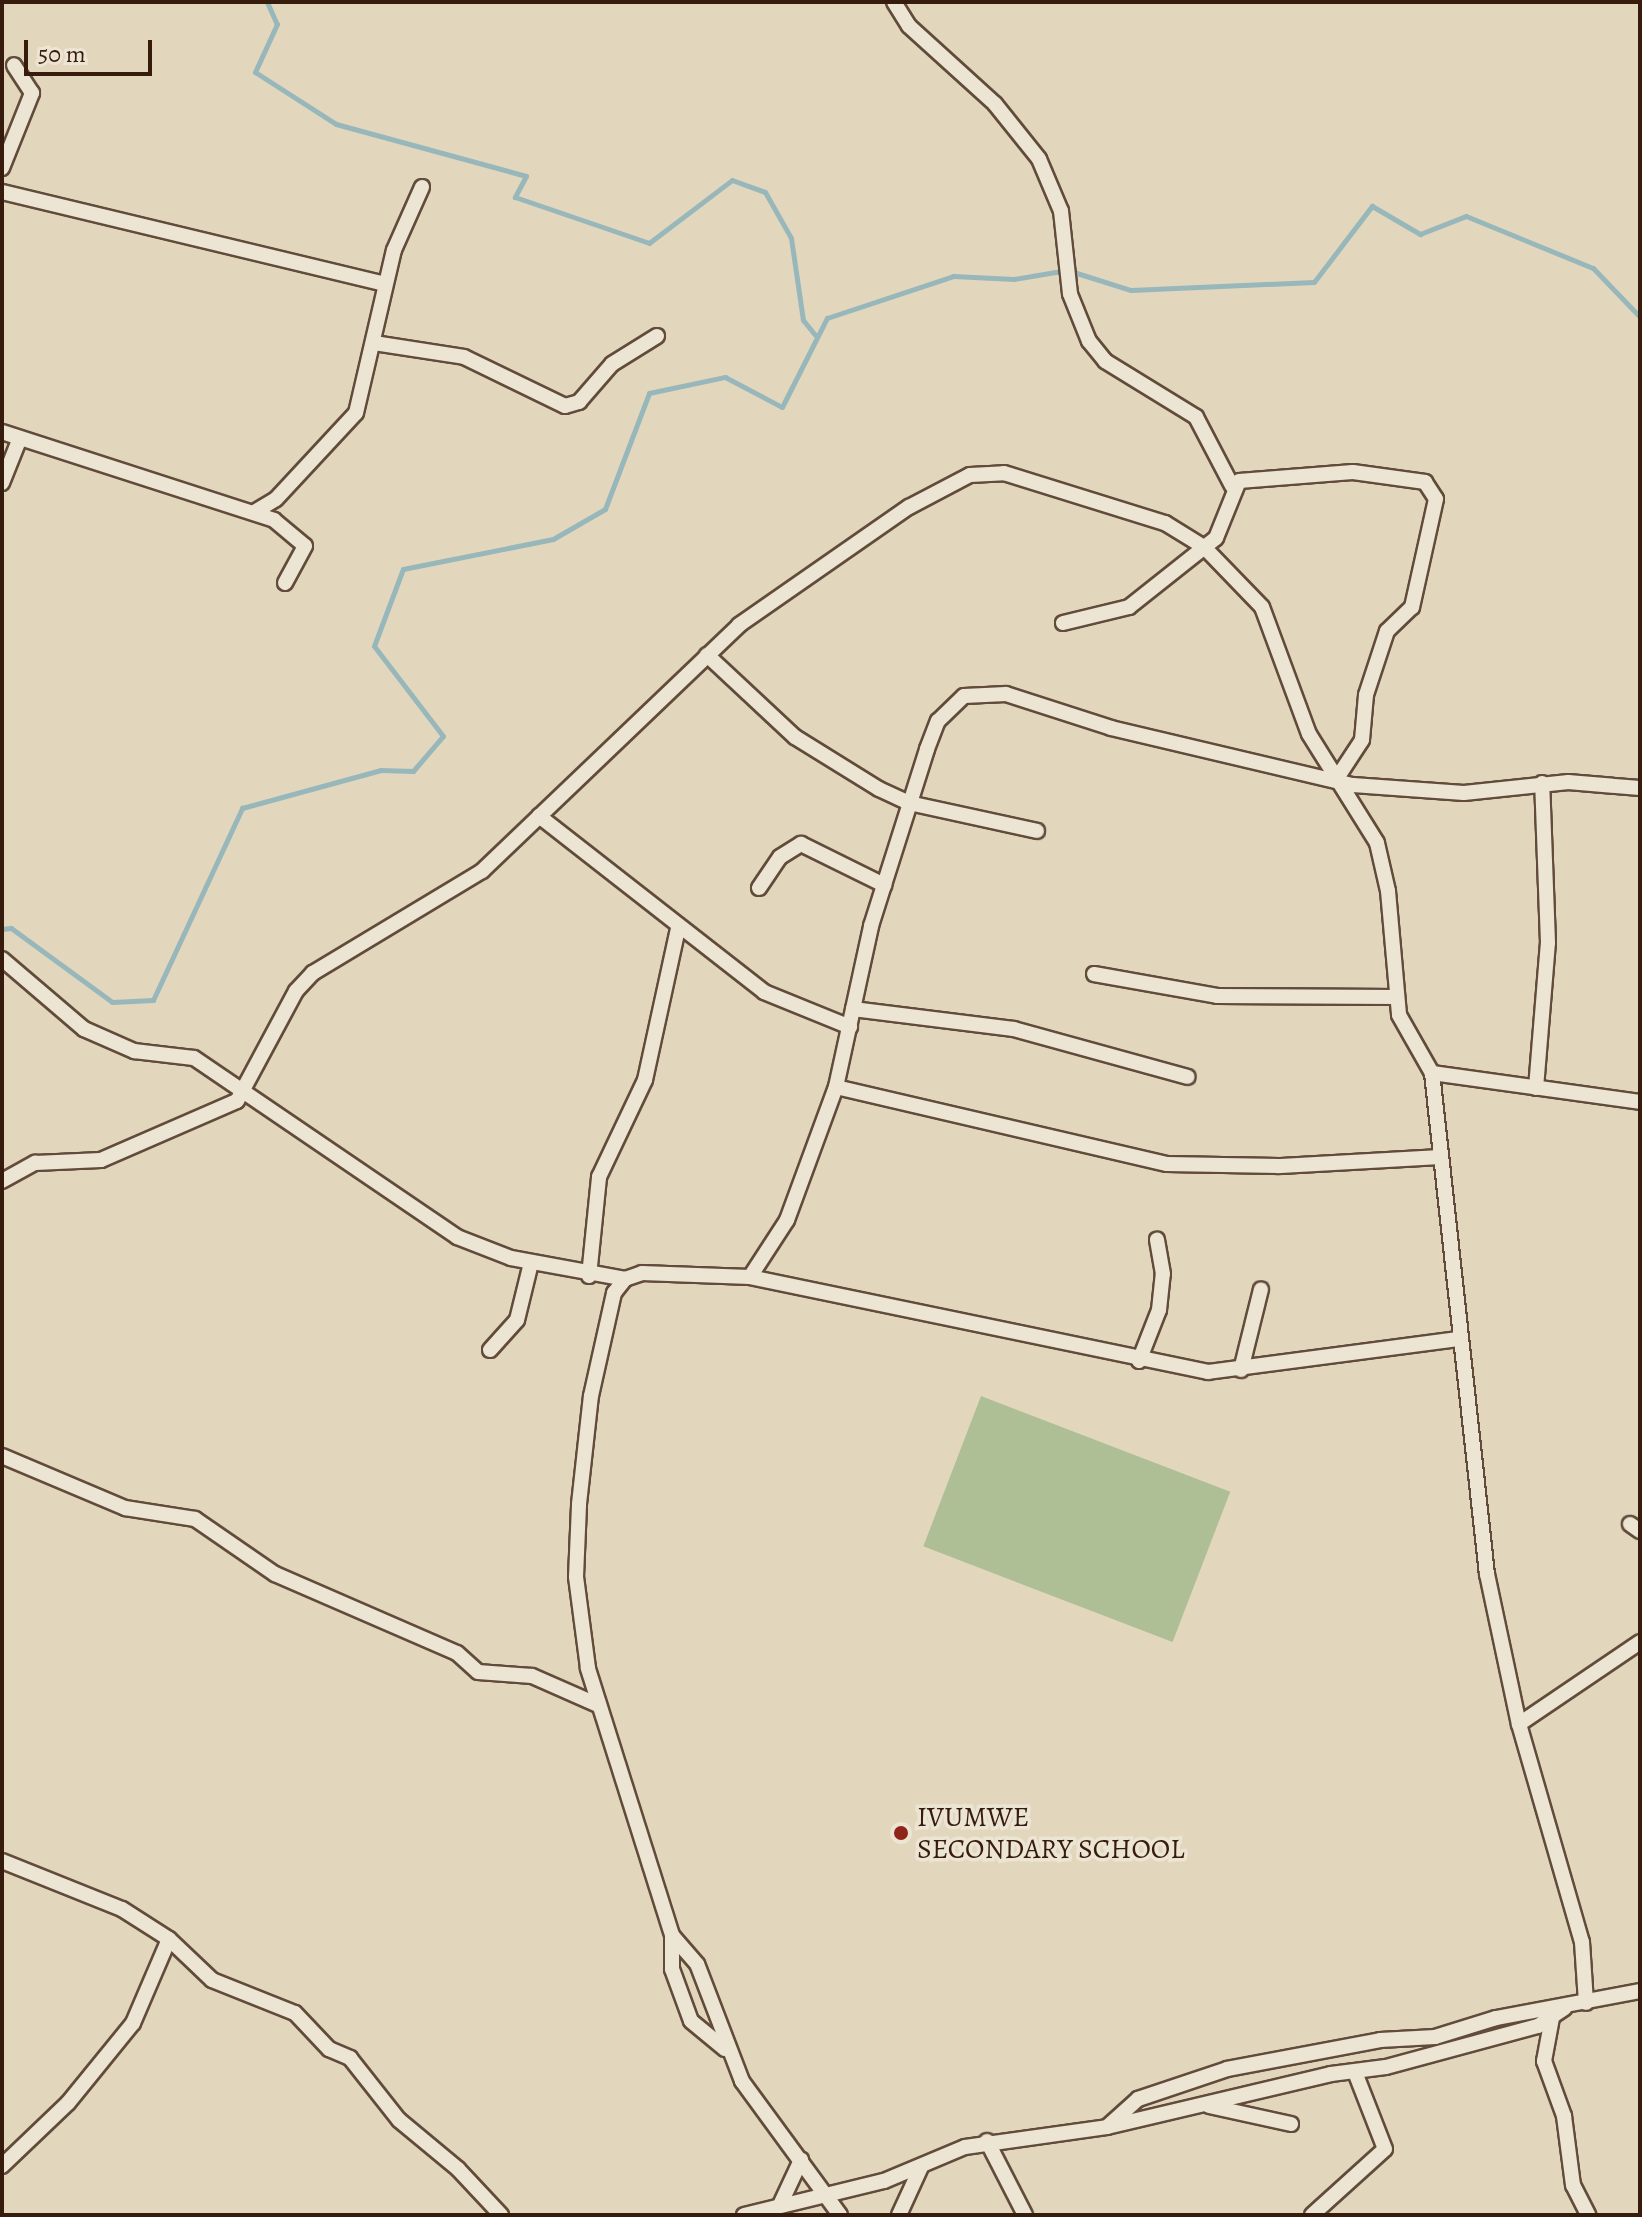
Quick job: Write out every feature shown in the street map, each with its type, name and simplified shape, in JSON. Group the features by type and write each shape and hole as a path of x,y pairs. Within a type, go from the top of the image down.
{"street":[{"path":"894,2 909,26 995,104 1039,159 1061,211 1070,294 1076,317 1105,361 1207,429 1232,486 1223,531 1204,547 1129,607 1063,623"},
{"path":"2,168 32,93 14,65"},
{"path":"256,511 276,499 356,413 385,284 422,187"},
{"path":"2,192 385,284"},
{"path":"374,343 464,357 565,406 579,402 612,364 657,336"},
{"path":"2,432 149,484 256,511 303,542 299,566 285,583"},
{"path":"2,483 20,438"},
{"path":"1232,486 1262,476 1384,473 1425,482 1436,492 1412,607 1387,631 1368,687 1362,740 1338,780"},
{"path":"2,1181 35,1163 101,1160 245,1093 269,1037 313,973 482,871 707,655 824,565 970,475 1024,476 1165,523 1204,547 1271,621 1309,734 1338,780 1383,864 1396,997 1404,1030 1432,1073 1438,1157 1485,1560 1519,1724 1582,1942 1586,2003"},
{"path":"707,655 803,743 909,803 1037,831"},
{"path":"750,1277 787,1220 836,1087 884,885 938,721 964,696 987,691 1149,738 1262,759 1338,780 1478,793 1542,783 1640,788"},
{"path":"1536,1088 1548,943 1542,783"},
{"path":"539,816 678,929 785,1004 850,1027"},
{"path":"759,888 780,857 801,844 884,885"},
{"path":"589,1276 599,1177 645,1080 678,929"},
{"path":"2,959 84,1029 134,1051 187,1055 457,1237 531,1263 589,1276 625,1279 642,1273 750,1277 1189,1371 1241,1370 1459,1339"},
{"path":"1094,974 1217,996 1396,997"},
{"path":"853,1009 1014,1029 1188,1077"},
{"path":"1432,1073 1640,1102"},
{"path":"836,1087 1167,1164 1279,1166 1438,1157"},
{"path":"1139,1361 1159,1310 1163,1274 1157,1240"},
{"path":"490,1350 517,1320 531,1263"},
{"path":"625,1279 601,1337 579,1504 578,1608 598,1705 672,1935 672,1969 691,2021 725,2049 840,2215"},
{"path":"1241,1370 1261,1289"},
{"path":"2,1456 125,1508 195,1519 275,1574 457,1653 478,1672 532,1676 598,1705"},
{"path":"1519,1724 1640,1642"},
{"path":"2,1861 122,1909 169,1939 203,1974 284,2007 329,2049 350,2058 399,2120 501,2215"},
{"path":"672,1935 697,1964 725,2049"},
{"path":"2,2166 68,2103 133,2023 169,1939"},
{"path":"1107,2127 1138,2099 1227,2069 1380,2040 1435,2037 1640,1991"},
{"path":"744,2215 828,2195 921,2167 987,2141 1107,2127 1355,2072 1552,2018 1565,2008"},
{"path":"1552,2018 1544,2061 1564,2116 1573,2185 1588,2215"},
{"path":"1312,2215 1385,2149 1355,2072"},
{"path":"1204,2104 1291,2124"},
{"path":"987,2141 1025,2215"},
{"path":"780,2205 801,2160"},
{"path":"899,2215 921,2167"}],"green space":[{"path":"981,1396 1230,1492 1173,1642 923,1546"}],"waterway":[{"path":"267,2 277,24 255,72 336,124 526,176 515,197 649,243 732,180 765,192 791,238 803,320 815,335"},
{"path":"2,929 11,928 112,1002 153,1000 242,808 381,770 413,771 443,736 374,646 403,569 553,539 605,509 649,393 725,377 782,407 827,318 953,276 1014,279 1067,270 1131,290 1314,282 1372,206 1420,234 1466,216 1593,268 1640,317"}],"place":[{"name":"IVUMWE SECONDARY SCHOOL","path":"901,1833"}]}
